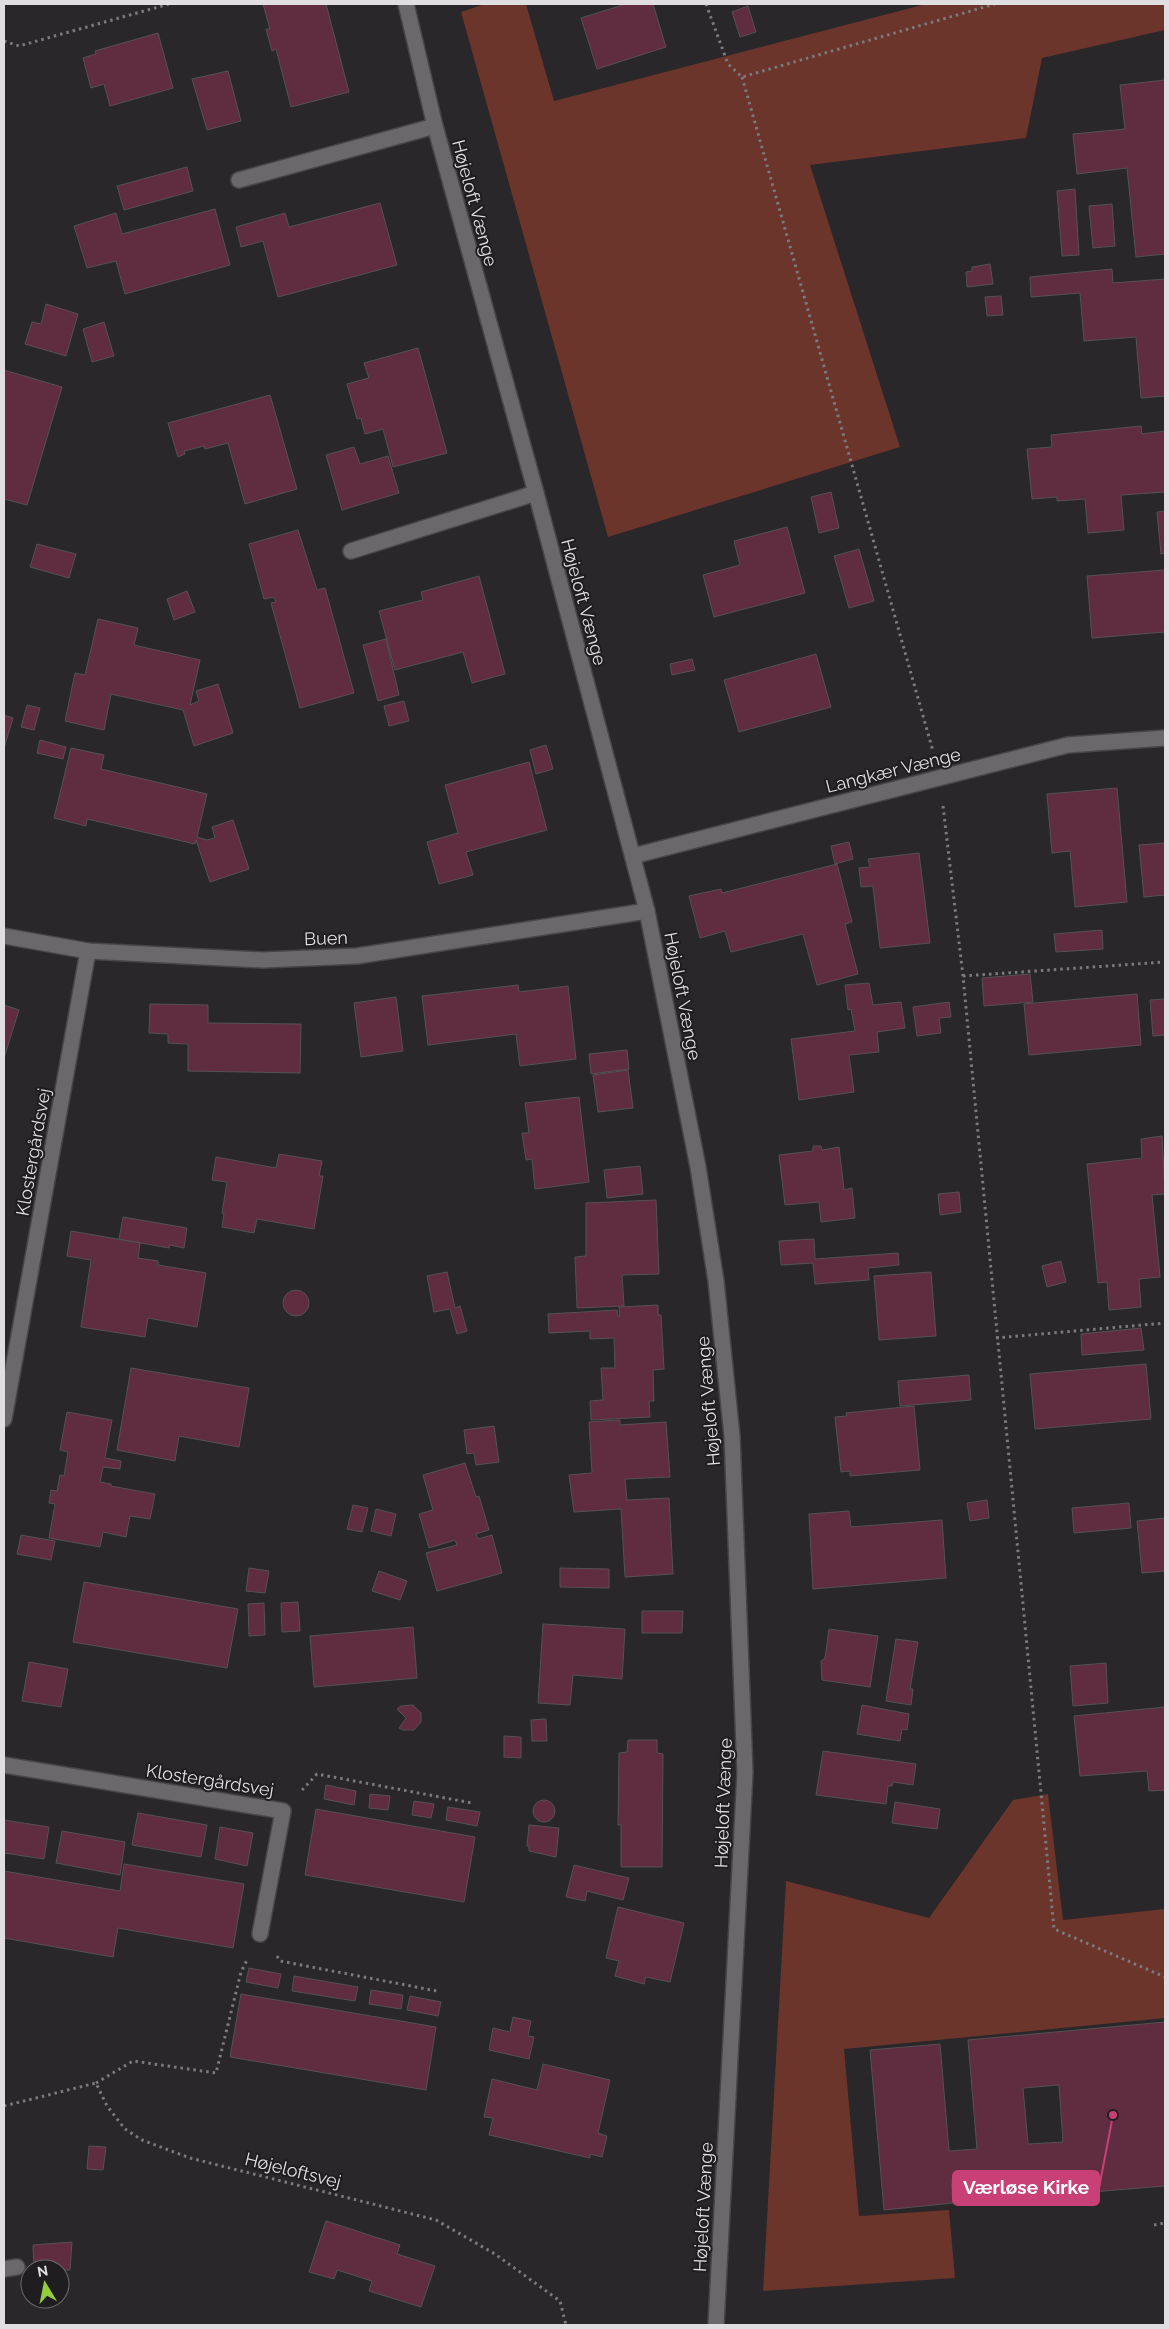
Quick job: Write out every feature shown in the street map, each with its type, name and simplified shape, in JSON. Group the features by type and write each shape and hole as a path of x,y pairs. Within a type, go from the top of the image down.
{"street":[{"name":"Højeloft Vænge","path":"406,4 434,126 536,493 648,911 698,1167 716,1281 732,1436 745,1772 716,2325"},
{"name":"Højeloft Vænge","path":"239,180 434,126"},
{"path":"351,551 536,493"},
{"name":"Langkær Vænge","path":"633,856 1068,745 1165,738"},
{"name":"Buen","path":"4,936 88,952 263,960 357,956 648,911"},
{"name":"Klostergårdsvej","path":"4,1419 88,952"},
{"name":"Klostergårdsvej","path":"4,1765 283,1811 260,1934"}],"path":[{"path":"4,41 20,46 169,4"},
{"path":"706,4 728,64 742,77 940,777 963,976 996,1338 1054,1929 1165,1977"},
{"path":"742,77 995,4"},
{"path":"963,976 1165,962"},
{"path":"996,1338 1165,1323"},
{"path":"283,1811 317,1774 472,1803"},
{"path":"4,2106 96,2083 133,2061 216,2073 241,1972 260,1934 280,1961 437,1991"},
{"name":"Højeloftsvej","path":"96,2083 107,2106 125,2129 142,2140 190,2158 436,2220 496,2254 560,2301 566,2325"},
{"path":"1154,2225 1165,2223"}],"shaded area":[{"path":"485,4 526,4 554,101 926,4 1165,4 1165,30 1042,58 1026,138 810,165 900,447 608,537 461,12"},
{"path":"1048,1794 1063,1920 1165,1909 1165,2018 844,2049 859,2216 949,2210 955,2278 763,2291 786,1881 929,1918 1013,1800"}],"building":[{"path":"263,4 326,4 349,92 291,107 276,49 272,51 266,29 270,29"},
{"path":"626,4 653,4 666,47 597,69 581,18"},
{"path":"748,6 756,32 740,37 732,12"},
{"path":"158,33 173,88 110,106 104,84 91,88 83,58 96,54 95,51"},
{"path":"228,71 241,121 207,130 192,79"},
{"path":"1165,80 1165,254 1136,257 1127,168 1077,174 1073,134 1125,129 1120,85"},
{"path":"187,167 193,191 124,210 117,186"},
{"path":"1075,189 1079,255 1062,256 1057,191"},
{"path":"380,203 397,265 278,297 263,241 241,247 236,227 285,213 289,227"},
{"path":"1112,204 1115,246 1093,248 1089,206"},
{"path":"215,209 230,265 125,294 116,261 87,268 74,226 116,213 122,234"},
{"path":"990,264 993,284 967,287 966,272 972,271 972,267"},
{"path":"1112,269 1113,283 1165,279 1165,396 1141,398 1136,337 1084,341 1080,293 1031,297 1030,277"},
{"path":"1001,296 1003,315 987,316 985,297"},
{"path":"46,304 78,314 66,356 25,344 32,322 41,324"},
{"path":"104,322 114,356 92,362 83,329"},
{"path":"418,348 447,453 393,467 383,429 365,434 361,418 357,419 347,384 369,378 364,363"},
{"path":"4,370 62,387 27,505 4,499"},
{"path":"270,395 297,489 245,504 228,443 205,449 204,446 184,451 185,454 178,457 168,423"},
{"path":"1141,426 1142,434 1165,431 1165,492 1121,495 1124,530 1088,533 1085,499 1057,501 1057,497 1032,499 1027,449 1052,447 1051,435"},
{"path":"354,447 360,464 388,456 399,493 342,510 326,455"},
{"path":"831,492 839,528 819,533 811,497"},
{"path":"1165,511 1165,553 1161,554 1157,512"},
{"path":"787,527 805,593 714,617 703,575 740,565 734,541"},
{"path":"298,530 317,590 325,588 354,693 300,708 271,603 276,602 274,597 264,599 249,544"},
{"path":"37,544 76,554 69,578 30,567"},
{"path":"859,549 874,601 849,608 834,556"},
{"path":"1165,570 1165,632 1092,638 1087,576"},
{"path":"479,576 505,674 472,683 463,652 395,670 379,611 423,600 421,592"},
{"path":"187,591 195,612 174,620 167,599"},
{"path":"98,619 138,628 134,645 200,660 190,705 199,701 196,691 218,684 233,733 194,746 183,710 111,694 104,730 65,721 75,673 85,675"},
{"path":"386,639 399,695 378,701 363,645"},
{"path":"816,654 831,707 739,732 724,680"},
{"path":"692,659 695,670 672,675 670,664"},
{"path":"404,701 409,721 389,726 384,706"},
{"path":"27,705 40,708 34,730 21,727"},
{"path":"4,715 13,718 4,748"},
{"path":"40,740 66,747 63,759 37,753"},
{"path":"546,745 553,769 536,774 530,750"},
{"path":"71,748 104,755 101,769 207,794 197,837 207,840 215,838 212,827 233,820 249,869 210,882 196,840 195,844 87,819 86,826 54,818"},
{"path":"529,762 547,830 466,852 473,875 439,884 427,842 458,833 445,785"},
{"path":"1117,788 1127,902 1075,907 1070,851 1052,853 1047,794"},
{"path":"849,842 853,859 835,864 831,846"},
{"path":"1165,843 1165,895 1144,897 1139,845"},
{"path":"919,853 930,943 880,948 873,886 861,887 859,868 870,867 868,859"},
{"path":"837,864 852,922 845,924 858,974 817,985 803,934 731,952 725,931 700,938 689,896 721,889 722,893"},
{"path":"1102,930 1103,949 1056,952 1054,934"},
{"path":"1030,974 1033,1002 984,1006 982,978"},
{"path":"869,983 873,1005 901,1002 905,1028 877,1032 879,1052 849,1055 854,1092 799,1100 791,1039 855,1031 851,1009 848,1010 845,985"},
{"path":"518,985 519,992 568,986 576,1059 520,1066 516,1034 428,1045 422,996"},
{"path":"1137,994 1141,1045 1029,1055 1024,1004"},
{"path":"396,997 403,1051 361,1057 354,1003"},
{"path":"1165,999 1165,1035 1153,1036 1150,1000"},
{"path":"949,1002 951,1017 939,1018 941,1033 917,1036 913,1007"},
{"path":"150,1004 208,1005 208,1023 301,1024 300,1073 188,1071 188,1044 168,1043 168,1034 149,1033"},
{"path":"4,1005 19,1010 4,1058"},
{"path":"627,1050 629,1069 591,1074 589,1054"},
{"path":"628,1070 633,1108 598,1112 593,1075"},
{"path":"579,1097 589,1182 535,1189 532,1159 526,1160 522,1133 529,1133 525,1103"},
{"path":"1162,1136 1165,1194 1152,1195 1160,1277 1139,1279 1141,1307 1109,1310 1107,1282 1098,1283 1087,1164 1142,1158 1141,1139"},
{"path":"813,1146 821,1146 822,1150 839,1147 844,1190 852,1188 855,1218 821,1222 819,1202 785,1205 779,1155 813,1151"},
{"path":"279,1154 322,1161 319,1176 323,1176 314,1229 257,1219 254,1233 222,1227 224,1214 222,1213 227,1182 212,1180 216,1157 276,1168"},
{"path":"640,1166 643,1194 607,1198 604,1170"},
{"path":"959,1192 961,1212 940,1215 938,1194"},
{"path":"656,1200 659,1274 622,1275 624,1306 577,1308 575,1257 586,1256 586,1203"},
{"path":"123,1217 187,1228 184,1248 170,1245 169,1248 119,1239"},
{"path":"71,1231 140,1243 138,1258 158,1261 158,1265 206,1273 197,1327 148,1318 145,1337 81,1327 91,1260 67,1256"},
{"path":"814,1239 815,1259 898,1253 899,1265 868,1268 869,1280 815,1284 813,1263 781,1265 779,1241"},
{"path":"1061,1261 1066,1282 1047,1287 1042,1266"},
{"path":"447,1272 455,1308 460,1306 467,1331 457,1334 450,1309 434,1312 427,1276"},
{"path":"931,1272 936,1336 879,1340 874,1276"},
{"path":"296,1290 305,1294 309,1303 305,1312 296,1316 287,1312 283,1303 287,1294"},
{"path":"658,1305 658,1315 661,1315 664,1369 653,1370 654,1401 649,1401 650,1417 591,1420 590,1401 603,1400 601,1368 615,1368 614,1338 590,1339 590,1331 549,1333 548,1314 617,1310 618,1316 620,1316 619,1307"},
{"path":"1141,1328 1144,1350 1082,1355 1081,1334"},
{"path":"1146,1364 1151,1419 1035,1429 1030,1374"},
{"path":"131,1368 249,1388 239,1447 179,1436 175,1461 117,1450"},
{"path":"969,1375 971,1400 900,1406 898,1381"},
{"path":"914,1406 920,1470 850,1476 850,1471 841,1472 835,1417 847,1416 846,1413"},
{"path":"67,1412 112,1420 105,1458 121,1461 120,1469 103,1467 100,1482 111,1484 111,1486 155,1494 150,1519 130,1516 126,1537 103,1532 100,1547 49,1538 55,1504 49,1503 51,1490 57,1491 60,1475 64,1476 68,1452 60,1450"},
{"path":"620,1420 620,1425 666,1422 670,1477 625,1479 627,1500 669,1498 673,1574 625,1577 621,1509 574,1512 569,1475 592,1473 589,1422"},
{"path":"494,1426 499,1462 476,1465 474,1453 467,1454 464,1430"},
{"path":"465,1463 476,1497 479,1496 489,1530 476,1534 478,1539 492,1535 502,1573 437,1591 426,1553 457,1545 455,1540 429,1548 419,1514 433,1510 423,1475"},
{"path":"987,1500 989,1518 970,1521 967,1503"},
{"path":"1129,1503 1131,1528 1074,1533 1072,1508"},
{"path":"353,1505 368,1508 362,1532 347,1529"},
{"path":"376,1509 396,1514 391,1536 371,1531"},
{"path":"849,1511 851,1527 942,1520 946,1578 813,1589 809,1514"},
{"path":"1165,1518 1165,1571 1142,1573 1137,1521"},
{"path":"21,1535 55,1541 51,1560 17,1554"},
{"path":"249,1568 269,1571 265,1593 246,1591"},
{"path":"560,1568 609,1569 609,1588 560,1587"},
{"path":"379,1571 407,1581 400,1600 372,1591"},
{"path":"84,1582 238,1609 227,1668 73,1642"},
{"path":"298,1602 300,1631 282,1632 281,1603"},
{"path":"264,1603 265,1635 249,1636 248,1604"},
{"path":"642,1611 683,1611 682,1633 642,1633"},
{"path":"543,1624 625,1629 622,1679 573,1675 570,1705 538,1703"},
{"path":"413,1627 417,1678 314,1687 310,1636"},
{"path":"829,1629 878,1636 870,1687 822,1680 821,1661 825,1658"},
{"path":"896,1639 918,1642 910,1689 913,1689 911,1705 886,1701"},
{"path":"29,1662 68,1669 61,1707 22,1701"},
{"path":"1106,1663 1108,1703 1073,1706 1070,1666"},
{"path":"413,1705 421,1713 421,1722 414,1730 399,1728 406,1718 397,1709 401,1706"},
{"path":"862,1705 909,1714 907,1730 902,1729 900,1741 857,1734"},
{"path":"1165,1707 1165,1790 1149,1791 1147,1771 1080,1776 1074,1716"},
{"path":"546,1719 547,1741 532,1741 531,1720"},
{"path":"504,1736 521,1737 521,1758 504,1757"},
{"path":"628,1740 657,1740 657,1753 663,1754 662,1867 621,1867 621,1825 618,1825 619,1753 627,1752"},
{"path":"823,1751 916,1764 913,1785 893,1782 892,1786 888,1786 886,1804 816,1795"},
{"path":"326,1785 356,1791 354,1805 324,1799"},
{"path":"370,1794 390,1796 388,1810 369,1808"},
{"path":"544,1800 552,1803 555,1811 552,1819 544,1822 536,1819 533,1811 536,1803"},
{"path":"414,1801 434,1804 431,1818 412,1815"},
{"path":"895,1802 940,1809 937,1829 892,1823"},
{"path":"448,1807 480,1812 477,1826 446,1820"},
{"path":"316,1809 475,1837 464,1902 305,1875"},
{"path":"138,1813 207,1825 201,1857 132,1845"},
{"path":"4,1820 49,1827 44,1859 4,1853"},
{"path":"529,1825 559,1828 556,1857 529,1851 529,1846 527,1846"},
{"path":"220,1827 253,1833 247,1866 215,1859"},
{"path":"62,1831 125,1842 120,1875 56,1863"},
{"path":"124,1864 244,1884 233,1948 118,1928 113,1957 4,1938 4,1871 120,1891"},
{"path":"574,1865 629,1878 623,1900 587,1891 585,1901 566,1897"},
{"path":"618,1907 684,1923 670,1982 646,1977 644,1984 615,1976 619,1961 606,1958"},
{"path":"249,1968 281,1974 278,1988 246,1982"},
{"path":"294,1976 358,1987 355,2001 292,1991"},
{"path":"371,1990 403,1995 401,2009 369,2004"},
{"path":"241,1994 436,2027 426,2090 230,2057"},
{"path":"410,1996 441,2002 438,2016 407,2010"},
{"path":"513,2017 531,2021 528,2036 534,2037 529,2059 489,2050 493,2028 510,2032"},
{"path":"1165,2022 1165,2186 982,2201 980,2178 951,2180 953,2203 884,2210 870,2050 940,2044 949,2151 977,2149 968,2040","holes":["1059,2085 1063,2142 1028,2144 1023,2088"]},
{"path":"543,2064 610,2080 598,2133 607,2136 602,2157 590,2154 590,2158 489,2135 493,2118 484,2117 492,2079 537,2090"},
{"path":"89,2146 106,2147 103,2170 87,2169"},
{"path":"326,2221 400,2245 397,2254 435,2266 421,2307 369,2291 372,2281 337,2270 334,2279 309,2272"},
{"path":"72,2242 70,2270 70,2259 34,2259 33,2245"}],"place":[{"name":"Værløse Kirke","path":"1113,2115"}]}
